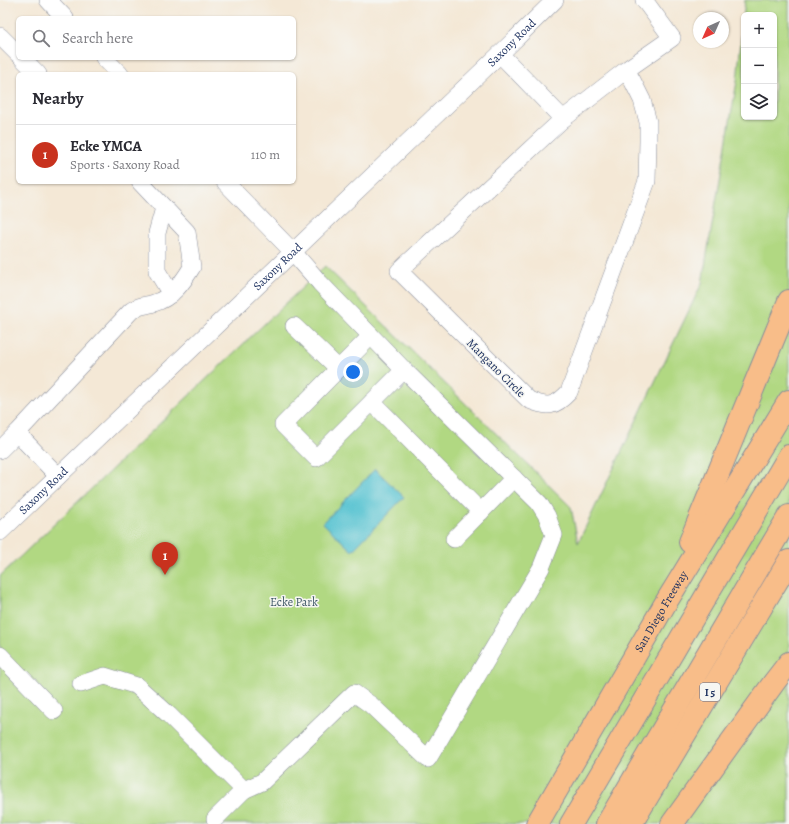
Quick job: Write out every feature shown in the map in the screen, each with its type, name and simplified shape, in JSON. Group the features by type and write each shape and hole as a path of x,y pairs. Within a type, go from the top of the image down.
{"highway":[{"path":"665,604 789,301"},
{"name":"San Diego Freeway","path":"538,824 665,604 789,401"},
{"path":"571,824 789,456"},
{"path":"607,824 789,516"},
{"name":"I 5","path":"631,824 789,561"},
{"path":"672,824 774,681 789,663"}],"street":[{"path":"48,0 63,16"},
{"name":"Saxony Road","path":"0,532 555,0"},
{"name":"Mangano Circle","path":"626,70 642,100 648,122 647,181 569,392 559,402 549,405 540,405 529,400 399,271 563,119 626,70 672,38 644,0"},
{"path":"0,36 16,52"},
{"path":"500,54 563,119"},
{"path":"24,60 36,72"},
{"path":"106,60 118,72"},
{"path":"0,450 131,310 138,306 155,303 171,294 182,284 192,267 187,232 142,184"},
{"path":"214,819 244,790 262,782 354,693 371,705 428,759 436,748 541,568 554,535 548,516 539,503 404,370 227,184"},
{"path":"164,208 157,233 157,271 171,294"},
{"path":"294,326 339,369"},
{"path":"372,336 283,425 316,458 404,370"},
{"path":"372,402 481,512"},
{"path":"17,433 58,476"},
{"path":"454,539 514,478"},
{"path":"0,655 54,710"},
{"path":"81,684 104,676 137,686 169,715 244,790"}],"green space":[{"name":"Ecke Park","path":"745,0 789,0 789,824 0,824 0,576 325,266 571,507 578,543 702,283 737,81 741,40 741,120 777,120 777,12 744,12"}],"water":[{"path":"375,469 404,497 352,551 323,523"}],"place":[{"name":"Ecke YMCA","path":"165,575"}]}
